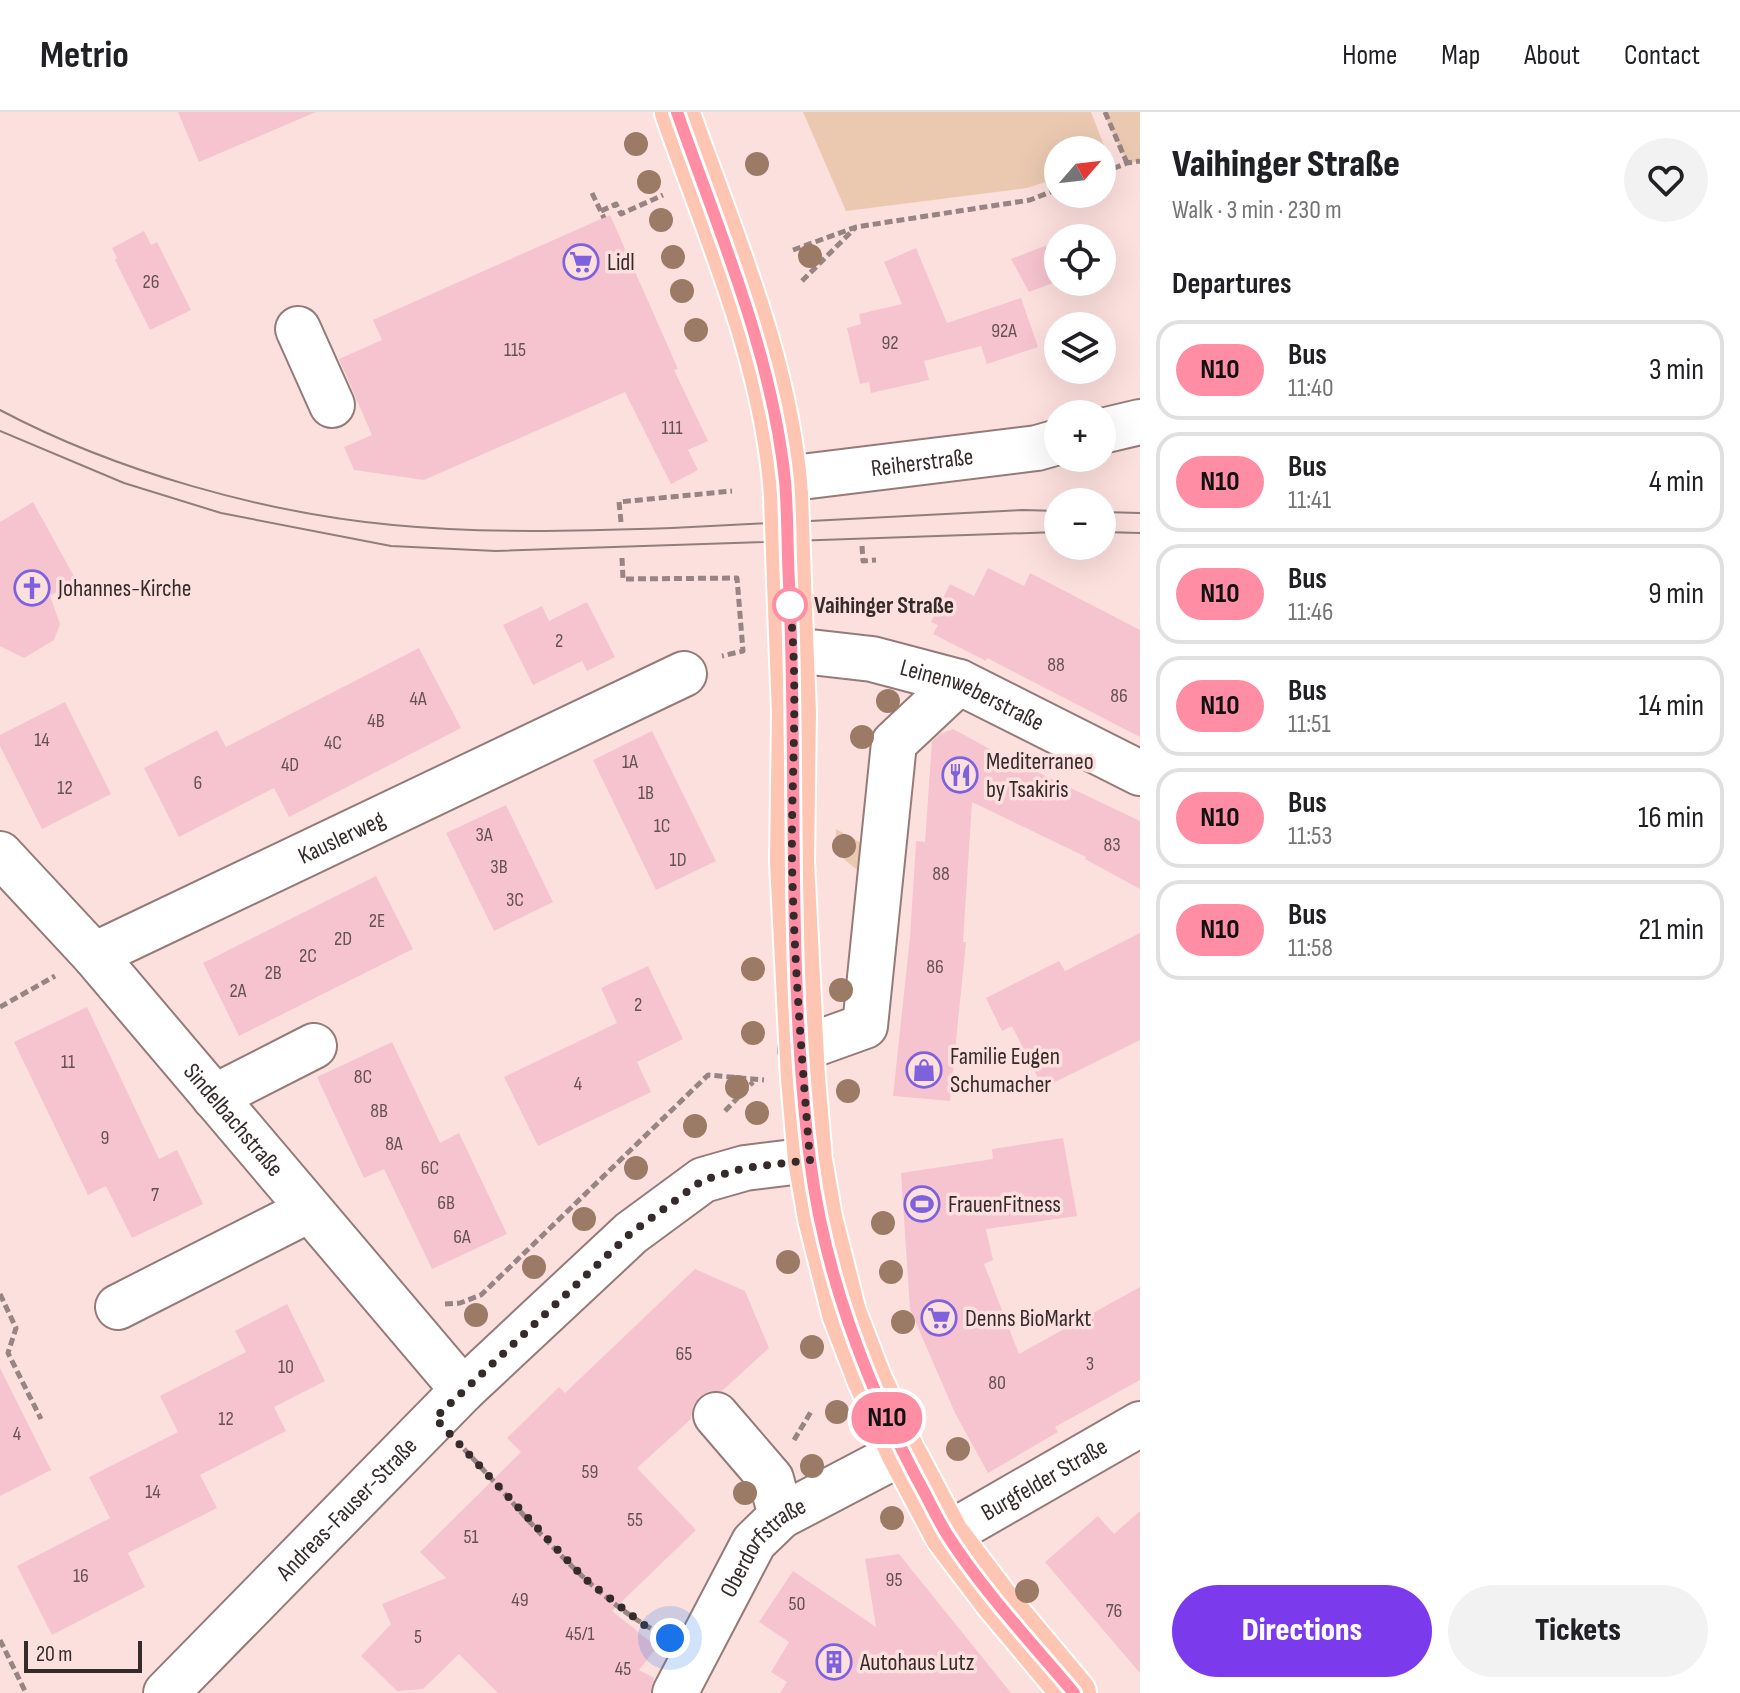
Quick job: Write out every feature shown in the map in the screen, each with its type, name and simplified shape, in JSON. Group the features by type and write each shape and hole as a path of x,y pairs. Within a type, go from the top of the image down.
{"main road":[{"path":"677,112 772,393 786,487 793,650 792,862 802,1063 810,1160 820,1218 844,1313 869,1378 903,1452 947,1535 1074,1693"}],"street":[{"path":"298,329 332,405"},
{"path":"1116,428 1140,422"},
{"name":"Reiherstraße","path":"786,487 1044,446"},
{"name":"Leinenweberstraße","path":"793,650 849,654 959,682 1140,773"},
{"name":"Kauslerweg","path":"94,955 684,674"},
{"path":"802,1063 865,1026 894,743 959,682"},
{"name":"Sindelbachstraße","path":"0,854 94,955 412,1331 449,1404"},
{"path":"214,1097 314,1046"},
{"name":"Andreas-Fauser-Straße","path":"166,1693 449,1404 631,1233 703,1180 745,1168 810,1160"},
{"path":"118,1307 309,1210"},
{"path":"716,1415 771,1479 781,1516"},
{"name":"Burgfelder Straße","path":"947,1535 1140,1424"},
{"name":"Oberdorfstraße","path":"675,1693 754,1542 781,1516 903,1452"}],"path":[{"path":"1105,112 1127,163"},
{"path":"1116,167 1140,161"},
{"path":"601,211 616,204 621,214 700,179"},
{"path":"592,193 604,218"},
{"path":"793,250 856,227 1030,200 1044,194"},
{"path":"802,281 856,227"},
{"path":"621,522 619,502 732,491"},
{"path":"852,561 876,560 863,561 862,546"},
{"path":"622,558 623,579 737,578 743,651"},
{"path":"0,1007 94,955"},
{"path":"725,1111 754,1081 802,1063"},
{"path":"412,1331 434,1305 460,1303 481,1295 708,1075 754,1081"},
{"path":"0,1294 16,1328 8,1353 41,1419"},
{"path":"449,1404 584,1578 644,1625 696,1652"},
{"path":"0,1640 26,1693"}],"shaded area":[{"path":"803,112 1091,112 1100,136 1044,136 1044,183 1027,188 846,211"},
{"path":"1103,112 1140,112 1140,161 1127,163"},
{"path":"836,829 870,848 867,878 835,852"}],"building":[{"path":"178,112 316,112 199,162"},
{"path":"610,215 678,369 674,370 708,441 688,450 698,470 671,484 625,392 424,480 354,470 344,447 372,435 339,359 382,340 373,320"},
{"path":"144,231 151,245 157,242 191,310 150,330 112,248"},
{"path":"1044,246 1044,286 1029,292 1011,259"},
{"path":"916,248 947,323 1021,298 1038,347 987,364 981,346 924,361 929,380 871,393 869,382 860,384 847,328 861,324 859,314 902,304 884,262"},
{"name":"Johannes-Kirche","path":"33,502 76,580 50,596 60,624 54,640 24,658 0,646 0,522"},
{"path":"988,568 1024,586 1030,573 1140,630 1140,737 987,658 986,661 933,634 938,625 931,622 950,584 974,596"},
{"path":"587,602 615,657 587,671 582,661 533,685 503,625 542,606 549,621"},
{"path":"419,648 461,728 289,817 274,788 179,837 144,768 217,730 226,747"},
{"path":"65,702 111,794 42,829 0,746 0,735"},
{"path":"953,729 1034,773 1140,821 1140,889 1086,857 972,802 963,942 966,942 950,1101 893,1096 910,937 916,841 925,842 932,741"},
{"path":"652,731 716,861 656,890 593,760"},
{"path":"506,805 553,902 494,931 446,833"},
{"path":"376,876 413,949 239,1036 203,963"},
{"path":"1140,933 1140,1040 1043,1088 1012,1026 1002,1031 986,998 1059,961 1065,971"},
{"path":"648,966 683,1039 637,1062 651,1092 538,1146 504,1077 617,1023 601,988"},
{"path":"87,1007 159,1159 177,1150 203,1204 132,1238 106,1186 88,1195 14,1042"},
{"path":"392,1042 440,1143 459,1133 507,1234 432,1269 384,1169 364,1178 317,1077"},
{"path":"1063,1138 1077,1216 986,1229 993,1260 984,1264 1019,1354 1140,1287 1140,1380 1055,1427 1058,1432 988,1473 955,1413 910,1309 901,1173 993,1159 992,1149"},
{"path":"695,1269 745,1291 769,1348 722,1391 711,1391 699,1397 693,1406 691,1419 637,1468 696,1530 612,1611 657,1647 639,1670 654,1678 650,1693 498,1693 459,1654 423,1689 397,1691 361,1656 391,1624 382,1604 446,1578 420,1552 521,1452 507,1438 559,1387 565,1393"},
{"path":"287,1304 325,1381 274,1407 286,1431 200,1475 217,1508 128,1553 145,1587 52,1635 17,1566 110,1518 89,1477 178,1432 160,1396 246,1352 235,1331"},
{"path":"0,1368 51,1470 0,1496"},
{"path":"1140,1511 1140,1673 1045,1562 1098,1516 1114,1534"},
{"path":"899,1554 1011,1693 780,1693 787,1682 771,1672 789,1642 759,1622 793,1571 876,1627 865,1559"}],"tram line":[{"path":"0,410 92,452 191,486 293,511 393,525 498,531 603,530 1044,511"},
{"path":"0,431 124,483 221,513 391,546 496,551 1044,532"},
{"path":"1116,512 1140,513"},
{"path":"1116,532 1140,533"}],"bus line":[{"name":"N10","path":"677,112 743,299 772,393 785,479 793,650 792,862 801,1049 810,1160 820,1218 844,1313 869,1378 903,1452 947,1535 1074,1693"}],"place":[{"name":"Lidl","path":"581,262"},
{"name":"Johannes-Kirche","path":"32,588"},
{"name":"Vaihinger Straße","path":"790,605"},
{"name":"Mediterraneo by Tsakiris","path":"960,775"},
{"name":"Familie Eugen Schumacher","path":"924,1070"},
{"name":"FrauenFitness","path":"922,1204"},
{"name":"Denns BioMarkt","path":"939,1318"},
{"name":"Autohaus Lutz","path":"834,1662"}],"route":[{"path":"670,1638 644,1625 584,1578 435,1418 631,1233 703,1180 745,1168 810,1160 792,862 794,713 790,605"}]}
